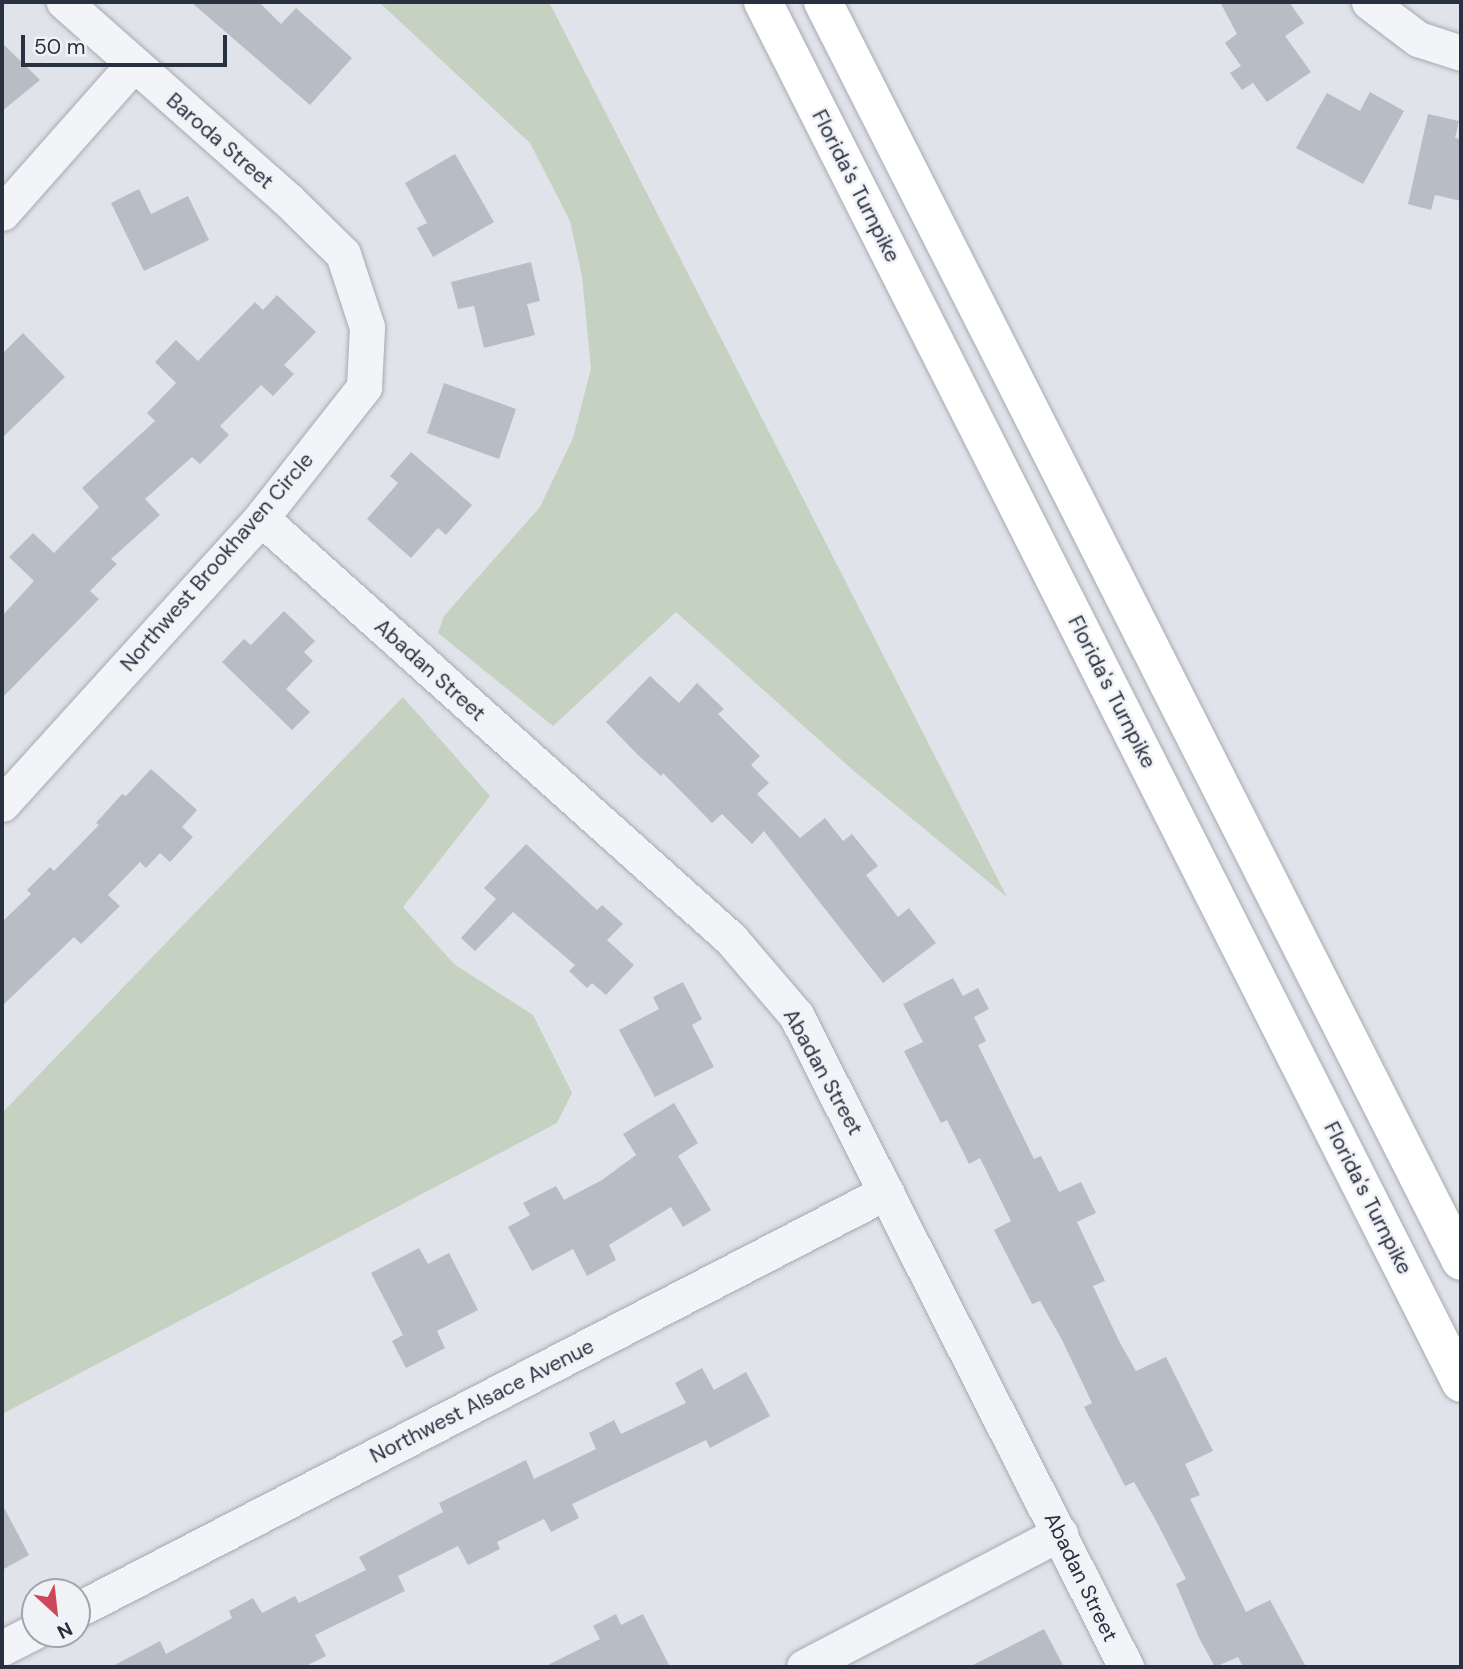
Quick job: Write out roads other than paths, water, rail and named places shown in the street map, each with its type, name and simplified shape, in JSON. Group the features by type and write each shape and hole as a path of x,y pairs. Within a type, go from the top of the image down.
{"highway":[{"name":"Florida's Turnpike","path":"763,2 1461,1383"},
{"path":"823,2 1461,1261"}],"street":[{"name":"Baroda Street","path":"64,2 287,199 343,254"},
{"path":"1369,2 1418,39 1461,53"},
{"path":"2,213 133,65"},
{"name":"Northwest Brookhaven Circle","path":"2,804 261,518 364,387 367,327 343,254"},
{"name":"Abadan Street","path":"261,518 730,939 796,1015 1126,1667"},
{"name":"Northwest Alsace Avenue","path":"91,1603 886,1192"},
{"path":"804,1667 1060,1533"},
{"path":"2,1648 21,1638"}]}
